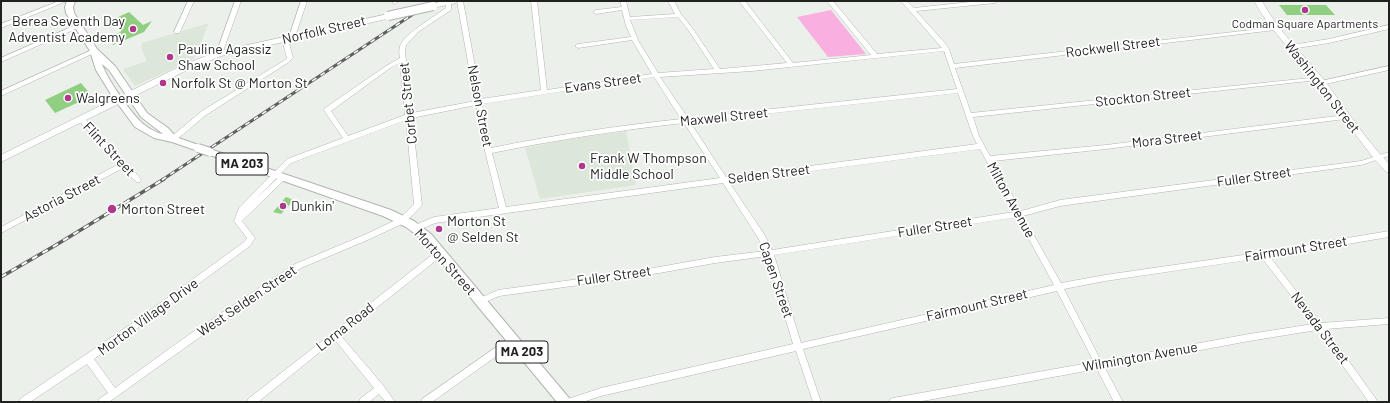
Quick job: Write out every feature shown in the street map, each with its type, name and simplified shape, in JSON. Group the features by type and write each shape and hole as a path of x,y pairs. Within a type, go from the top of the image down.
{"highway":[{"name":"Morton Street","path":"71,1 70,11 94,51 108,64 146,117 165,130 173,139"},
{"name":"Morton Street","path":"94,51 100,70 134,120 157,136 173,139 387,213 416,228 425,235 512,340 570,401"}],"main road":[{"name":"Washington Street","path":"1258,1 1265,15 1275,28 1319,80 1345,117 1389,170"},
{"name":"Norfolk Street","path":"1,159 119,99 189,66 219,54 433,6 450,4"}],"street":[{"path":"1,26 64,1"},
{"path":"177,32 191,1"},
{"path":"219,54 238,1"},
{"path":"173,139 204,113 287,62 290,58 289,38 304,1"},
{"path":"534,1 544,91"},
{"name":"Capen Street","path":"623,1 627,19 634,38 656,75 761,236 770,253 798,346 817,402"},
{"path":"671,1 718,71"},
{"path":"742,1 791,65"},
{"path":"830,1 876,57"},
{"name":"Milton Avenue","path":"904,1 946,49 981,146 1059,287 1119,402"},
{"path":"912,10 995,1"},
{"path":"450,4 461,4"},
{"name":"Corbet Street","path":"403,220 418,205 402,52 406,41 450,4"},
{"name":"Nelson Street","path":"461,4 488,150 503,211"},
{"path":"596,12 624,8"},
{"path":"627,19 679,15"},
{"path":"1,60 78,26"},
{"path":"1292,47 1329,41 1389,27"},
{"name":"Rockwell Street","path":"952,66 1275,28"},
{"path":"578,46 634,38"},
{"name":"Evans Street","path":"279,176 286,164 292,160 409,116 479,102 656,75 791,65 946,49"},
{"path":"1,94 94,51"},
{"path":"347,139 327,110 382,71 403,59"},
{"name":"Stockton Street","path":"969,115 1319,80 1389,68"},
{"name":"Maxwell Street","path":"488,150 589,133 960,91"},
{"name":"Mora Street","path":"988,159 1106,147 1345,117"},
{"name":"Flint Street","path":"81,119 122,165 138,180"},
{"name":"Selden Street","path":"416,228 434,220 981,146"},
{"name":"Fuller Street","path":"481,301 498,293 631,275 715,260 770,253 1019,214 1060,203 1361,163 1389,154"},
{"name":"Astoria Street","path":"1,230 122,165"},
{"name":"Morton Village Drive","path":"23,402 89,359 248,244 251,238 238,221 279,176"},
{"name":"West Selden Street","path":"102,402 203,330 298,266 367,238 403,220"},
{"name":"Fairmount Street","path":"570,401 601,392 798,346 1059,287 1106,278 1264,255 1389,234"},
{"name":"Lorna Road","path":"250,402 440,253"},
{"name":"Nevada Street","path":"1264,255 1319,326 1374,402"},
{"name":"Wilmington Avenue","path":"893,402 1099,364 1319,326 1389,320"},
{"path":"336,335 391,402"},
{"path":"425,402 512,340"},
{"path":"89,359 114,394"},
{"path":"363,402 380,388"}],"shaded area":[{"path":"831,10 866,54 828,57 797,17"},
{"name":"Pauline Agassiz Shaw School","path":"209,23 194,59 135,86 123,69 147,61 141,48 142,43"},
{"name":"Frank W Thompson Middle School","path":"626,131 636,185 540,199 525,148 564,140"}],"building":[{"name":"Codman Square Apartments","path":"1279,5 1326,5 1335,15 1287,15"},
{"name":"Berea Seventh Day Adventist Academy","path":"129,12 143,25 152,21 144,32 113,45 108,37 121,32 114,19"},
{"name":"Walgreens","path":"81,83 92,96 55,113 45,100"},
{"name":"Dunkin'","path":"286,197 294,200 281,214 273,212"}],"railway":[{"path":"162,180 433,1"},
{"path":"1,277 164,179"}],"place":[{"name":"Codman Square Apartments","path":"1305,10"},
{"name":"Berea Seventh Day Adventist Academy","path":"133,29"},
{"name":"Pauline Agassiz Shaw School","path":"170,57"},
{"name":"Norfolk St @ Morton St","path":"163,83"},
{"name":"Walgreens","path":"68,98"},
{"name":"Frank W Thompson Middle School","path":"582,166"},
{"name":"Dunkin'","path":"283,206"},
{"name":"Morton Street","path":"112,209"},
{"name":"Morton St @ Selden St","path":"439,229"}]}
